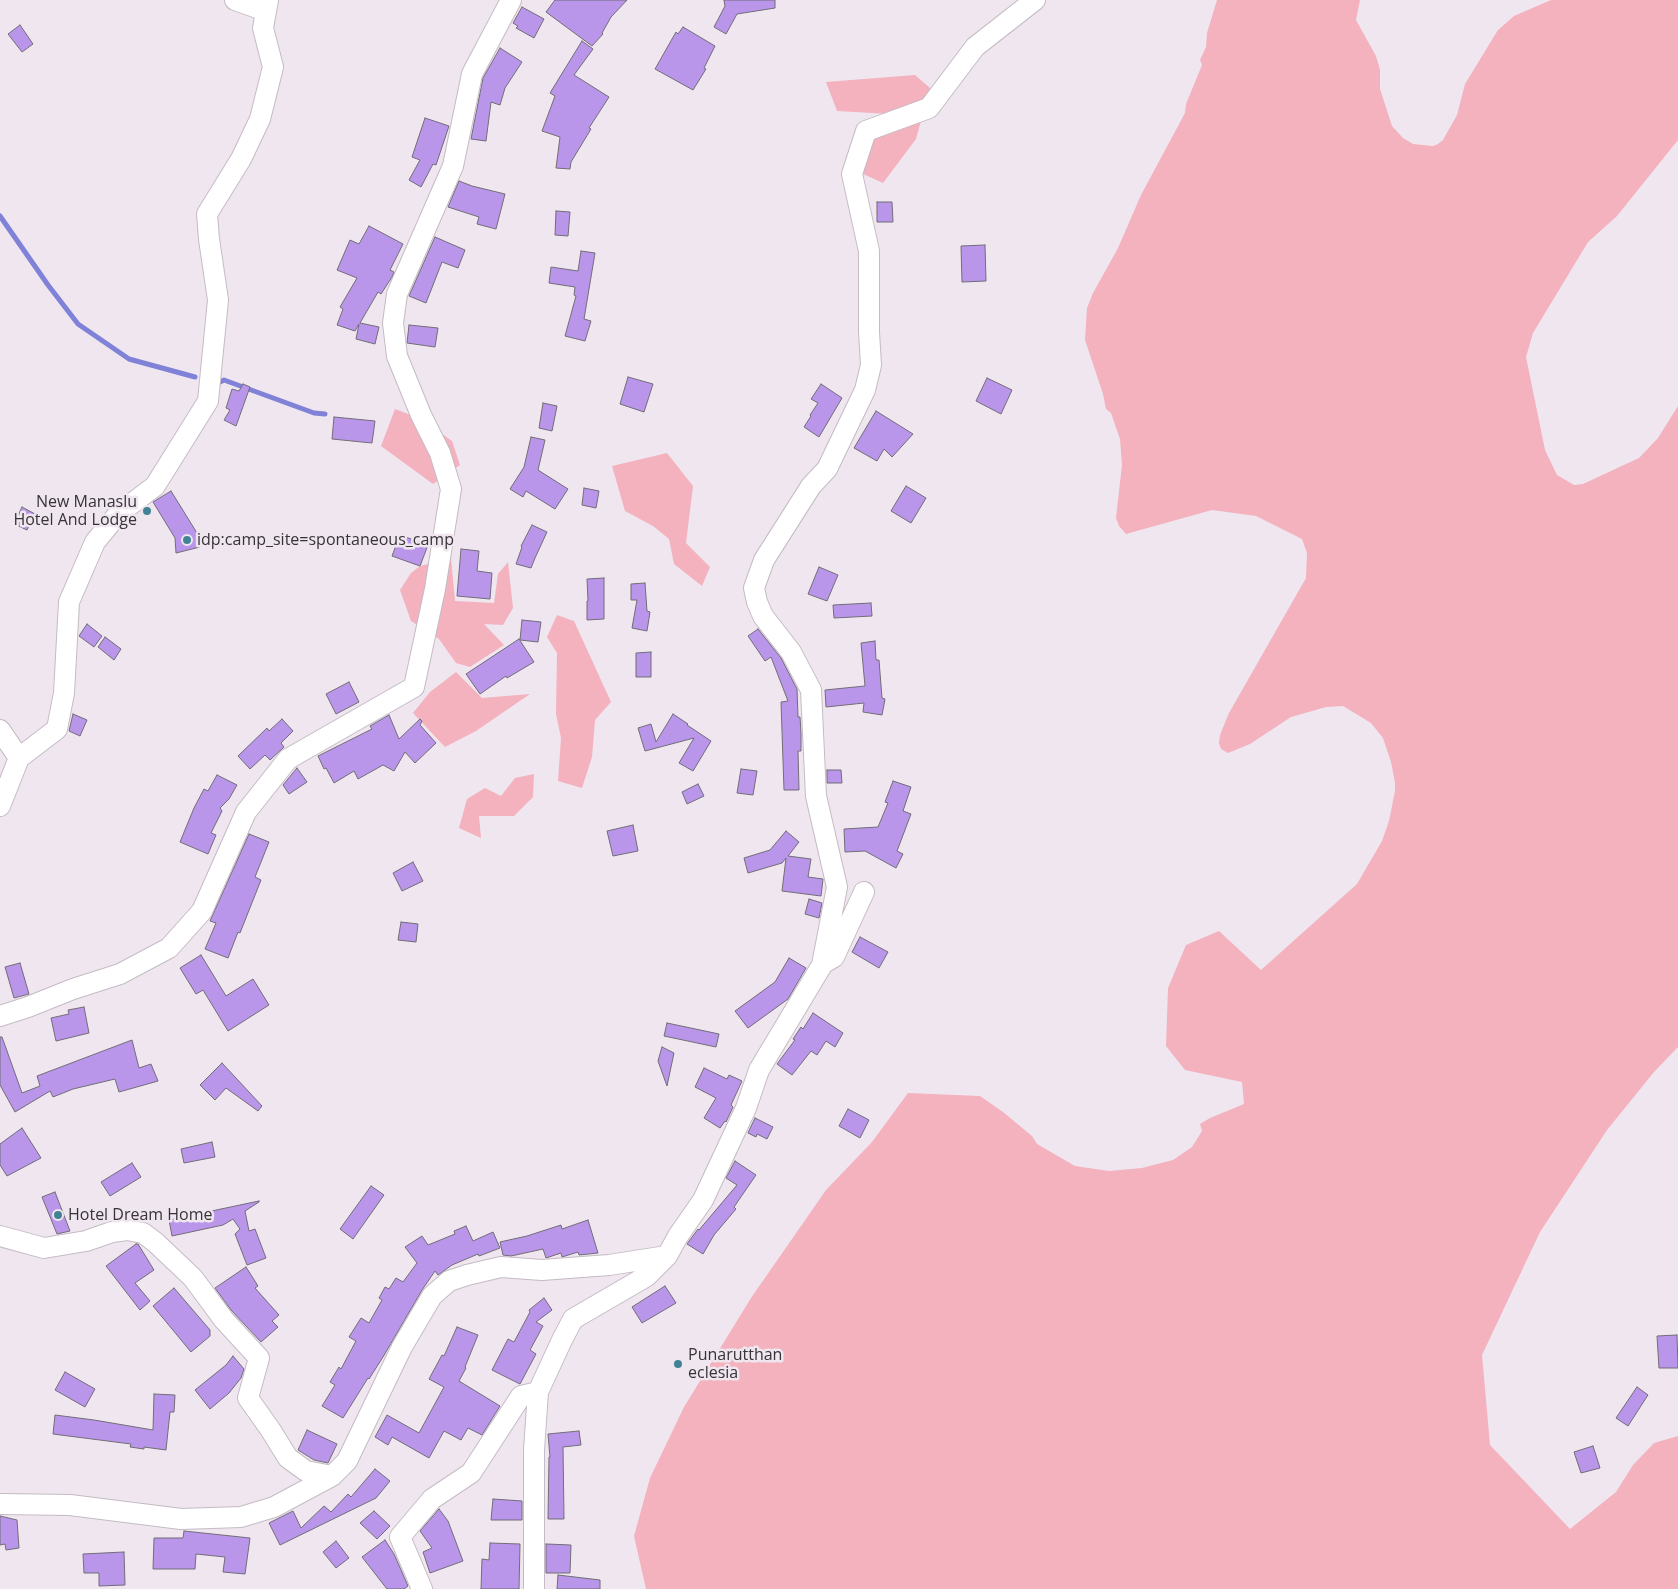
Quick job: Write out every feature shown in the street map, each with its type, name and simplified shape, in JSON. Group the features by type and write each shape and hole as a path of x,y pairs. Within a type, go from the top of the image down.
{"street":[{"path":"10,759 56,729 64,693 69,602 95,542 118,514 154,486 208,400 218,300 208,239 207,214 241,159 260,119 273,67 263,28 267,6 235,0"},
{"path":"0,1016 120,974 168,948 202,911 246,812 288,760 414,687 435,590 451,489 440,453 421,415 396,356 393,323 397,294 453,166 472,74 511,0"},
{"path":"534,1589 534,1450 538,1392 562,1340 573,1319 648,1276 667,1256 678,1236 704,1200 746,1108 759,1070 822,965 838,887 816,796 811,690 791,652 763,616 754,588 764,560 811,486 827,469 865,390 871,364 868,332 869,251 852,174 866,131 929,108 976,47 1034,0"},
{"path":"0,730 10,759 0,806"},
{"path":"822,965 834,957 864,892"},
{"path":"0,1236 44,1248 86,1242 112,1232 127,1230 143,1233 193,1278 224,1320 259,1358 248,1398 288,1458 306,1471 332,1476"},
{"path":"0,1504 70,1505 181,1519 242,1517 274,1507 332,1476 347,1462 402,1347 432,1296 449,1281 501,1267 542,1270 609,1265 667,1256"},
{"path":"422,1589 400,1537 432,1499 471,1473 521,1396 538,1392"}],"shaded area":[{"path":"1217,0 1360,0 1356,20 1376,56 1380,70 1380,89 1392,126 1403,138 1413,144 1433,146 1443,140 1457,115 1465,84 1498,30 1514,16 1551,0 1678,0 1678,140 1617,216 1588,242 1533,333 1526,357 1545,450 1557,475 1574,485 1583,484 1639,458 1658,438 1678,406 1678,1047 1654,1072 1607,1130 1540,1232 1482,1355 1490,1445 1570,1529 1616,1492 1633,1465 1654,1443 1678,1436 1678,1589 646,1589 634,1536 650,1478 684,1407 751,1298 826,1190 872,1142 908,1093 980,1096 1032,1136 1037,1144 1075,1166 1109,1171 1142,1168 1173,1160 1192,1147 1202,1131 1200,1124 1244,1104 1242,1082 1185,1070 1166,1046 1168,988 1186,945 1219,931 1261,970 1357,884 1382,841 1389,821 1395,791 1391,762 1383,738 1371,723 1343,706 1326,707 1291,717 1250,744 1228,753 1221,749 1219,743 1220,735 1229,713 1306,578 1307,553 1302,539 1256,516 1212,510 1126,534 1119,526 1116,518 1122,465 1120,439 1111,413 1106,409 1085,340 1087,308 1093,293 1118,248 1141,195 1185,113 1186,104 1202,65 1200,60 1206,47 1207,33"},
{"path":"915,75 930,88 916,139 883,183 861,173 865,145 890,114 837,111 826,82"},
{"path":"395,409 421,419 452,441 460,465 433,484 381,446"},
{"path":"667,453 693,486 686,543 710,567 702,586 674,564 669,539 653,526 625,511 612,466"},
{"path":"451,558 455,601 494,603 498,574 508,562 513,608 503,625 484,624 504,645 470,667 456,663 439,639 411,621 400,590 411,573 420,566"},
{"path":"557,615 574,621 611,702 595,720 592,757 582,788 558,781 561,738 556,714 557,653 547,637"},
{"path":"456,672 482,698 530,694 476,731 445,747 413,713 430,692"},
{"path":"534,774 533,797 514,816 479,816 481,838 459,828 467,799 485,788 501,796 515,778"}],"building":[{"path":"555,0 627,0 611,17 603,34 592,46 546,12"},
{"path":"724,0 775,0 775,8 737,14 726,34 714,27 725,6"},
{"path":"522,7 544,19 534,38 516,28 518,26 513,23"},
{"path":"20,25 33,44 22,52 8,34"},
{"path":"683,27 715,46 704,68 706,69 693,90 655,69 676,32 678,34"},
{"path":"582,41 593,49 574,75 609,97 589,128 591,129 571,162 570,169 556,168 560,137 542,131 555,96 550,93"},
{"path":"500,48 522,62 505,88 500,105 491,102 486,141 471,139 483,78"},
{"path":"425,118 449,126 436,165 433,164 421,187 409,180 420,160 412,157"},
{"path":"459,181 505,194 496,229 477,224 479,217 448,207"},
{"path":"877,202 892,202 893,222 877,222"},
{"path":"556,211 570,212 568,236 555,235"},
{"path":"369,226 403,244 390,270 394,272 392,277 381,294 378,292 360,323 379,327 375,344 356,339 359,324 355,331 337,325 343,309 340,307 357,278 337,270 350,240 359,244"},
{"path":"435,237 465,250 458,268 442,262 426,303 409,296"},
{"path":"985,245 986,281 962,282 961,246"},
{"path":"581,251 595,253 584,319 591,321 585,341 565,336 576,296 574,295 575,287 549,283 551,267 578,271"},
{"path":"409,325 438,328 435,347 407,343"},
{"path":"628,377 653,384 644,412 620,404"},
{"path":"987,378 1012,390 1001,414 976,401"},
{"path":"243,384 250,387 236,426 224,420 230,410 226,408 232,389 239,391"},
{"path":"821,384 842,398 819,437 804,427 818,403 811,399"},
{"path":"543,403 557,406 552,431 539,428"},
{"path":"876,411 913,434 892,457 884,449 877,461 854,448"},
{"path":"334,417 375,421 372,443 332,439"},
{"path":"531,437 545,440 538,470 568,489 555,509 526,491 523,497 510,489 524,467"},
{"path":"906,486 926,498 911,523 891,511"},
{"path":"584,488 599,491 596,508 582,505"},
{"path":"171,491 197,533 200,547 176,553 175,538 153,502"},
{"path":"22,507 35,514 27,530 14,524"},
{"path":"532,525 547,532 531,568 516,564 521,546"},
{"path":"400,535 428,545 420,566 392,556"},
{"path":"461,549 479,551 477,571 492,573 490,599 457,596"},
{"path":"819,567 838,575 827,601 808,594"},
{"path":"604,578 604,619 587,620 587,579"},
{"path":"645,583 647,611 650,612 647,631 632,628 637,600 631,600 631,584"},
{"path":"871,603 872,616 834,618 833,605"},
{"path":"522,620 541,622 538,642 520,640"},
{"path":"87,624 102,636 94,647 79,636"},
{"path":"758,629 781,658 797,689 798,717 800,717 801,733 801,751 798,751 799,790 784,790 781,702 788,701 771,657 765,661 748,636"},
{"path":"105,637 121,649 114,660 98,647"},
{"path":"519,639 534,662 507,678 506,676 480,694 466,674"},
{"path":"875,641 876,660 879,660 882,698 885,699 882,715 863,712 864,703 826,707 825,690 865,686 861,643"},
{"path":"651,652 651,677 636,677 636,653"},
{"path":"349,682 359,702 336,714 326,694"},
{"path":"73,714 87,720 80,736 69,731"},
{"path":"673,714 711,741 693,771 679,763 694,738 645,751 638,728 651,724 656,742"},
{"path":"389,715 399,739 420,719 422,721 420,725 436,743 415,763 405,752 394,771 383,765 358,779 354,771 334,783 318,756 372,729 370,726"},
{"path":"282,719 293,731 281,743 284,747 270,760 265,755 250,769 238,756 267,728 269,731"},
{"path":"297,768 307,782 289,794 283,785"},
{"path":"741,769 757,771 753,795 737,793"},
{"path":"827,770 841,770 842,783 827,783"},
{"path":"217,775 237,785 229,799 220,808 222,811 211,833 216,835 208,854 180,842 204,789 208,791"},
{"path":"893,781 911,787 903,811 911,814 897,851 903,854 896,868 865,851 845,852 844,829 878,827 888,803 885,802"},
{"path":"698,784 704,796 687,804 682,792"},
{"path":"633,825 638,851 613,856 607,831"},
{"path":"786,831 799,842 788,856 811,859 808,877 823,879 821,896 782,891 786,858 782,863 748,873 744,858 770,850"},
{"path":"249,834 269,842 255,877 261,880 228,958 205,949 216,923 210,921"},
{"path":"413,862 423,881 402,891 393,873"},
{"path":"809,899 822,903 819,918 805,914"},
{"path":"401,922 418,924 416,942 398,940"},
{"path":"860,937 888,952 879,968 852,952"},
{"path":"201,955 226,996 253,979 269,1005 228,1031 203,990 196,994 180,968"},
{"path":"789,958 806,968 788,999 748,1028 735,1011 775,982"},
{"path":"20,963 29,994 14,998 5,967"},
{"path":"84,1007 89,1033 56,1041 51,1018 69,1014 68,1010"},
{"path":"813,1013 843,1033 835,1047 826,1041 817,1055 811,1051 792,1075 777,1064 795,1040 793,1039 801,1027 803,1029"},
{"path":"667,1023 719,1034 716,1047 664,1036"},
{"path":"0,1037 2,1037 22,1093 40,1086 37,1076 132,1040 139,1068 151,1064 158,1081 119,1092 115,1079 73,1089 53,1097 50,1091 15,1112 0,1085"},
{"path":"662,1047 674,1053 667,1086 658,1061"},
{"path":"222,1063 262,1106 258,1111 226,1088 215,1100 200,1085"},
{"path":"704,1068 727,1079 729,1075 742,1081 731,1105 733,1107 726,1122 720,1128 704,1118 716,1098 695,1087"},
{"path":"848,1109 869,1120 860,1138 839,1126"},
{"path":"755,1118 773,1127 767,1139 757,1134 756,1137 748,1133"},
{"path":"22,1128 41,1158 7,1176 0,1165 0,1144"},
{"path":"212,1142 215,1157 184,1163 181,1149"},
{"path":"735,1161 756,1175 734,1207 736,1209 714,1235 703,1254 687,1244 737,1185 726,1178"},
{"path":"132,1163 141,1177 110,1196 101,1182"},
{"path":"371,1186 384,1195 353,1239 340,1229"},
{"path":"55,1192 70,1231 57,1234 42,1197"},
{"path":"259,1201 245,1211 249,1231 255,1229 266,1258 247,1265 235,1234 240,1229 233,1219 223,1225 172,1236 169,1220"},
{"path":"588,1220 598,1253 579,1255 578,1252 562,1257 561,1253 546,1258 543,1249 511,1256 503,1255 500,1242 561,1225 562,1229"},
{"path":"466,1226 473,1241 493,1232 500,1248 479,1256 478,1254 452,1265 438,1275 435,1271 383,1357 343,1418 322,1406 335,1385 330,1382 339,1367 341,1369 356,1341 349,1337 361,1318 369,1323 382,1300 379,1298 385,1287 389,1289 396,1278 403,1282 417,1263 405,1247 422,1236 428,1245 455,1234 454,1231"},
{"path":"138,1244 154,1270 135,1283 150,1301 140,1310 106,1266"},
{"path":"246,1267 258,1286 255,1288 279,1315 272,1321 278,1327 261,1342 231,1310 215,1288"},
{"path":"665,1286 676,1303 642,1323 632,1307"},
{"path":"174,1288 210,1330 210,1336 191,1352 153,1306"},
{"path":"544,1298 552,1310 536,1322 543,1326 530,1350 536,1354 520,1384 492,1370 508,1339 514,1342 530,1312 529,1310"},
{"path":"457,1327 478,1335 466,1368 459,1381 500,1406 482,1435 468,1428 461,1440 444,1431 429,1458 392,1437 388,1445 375,1437 387,1415 419,1433 444,1387 429,1379 442,1355 444,1356"},
{"path":"1677,1335 1678,1368 1659,1368 1657,1336"},
{"path":"233,1356 244,1369 241,1378 229,1393 210,1409 195,1390 226,1365"},
{"path":"65,1372 95,1389 85,1407 55,1390"},
{"path":"1637,1387 1648,1395 1628,1426 1616,1418"},
{"path":"154,1394 175,1395 174,1412 170,1412 166,1450 144,1447 144,1449 130,1447 131,1444 53,1434 55,1415 153,1430"},
{"path":"307,1430 337,1444 328,1463 314,1460 298,1450"},
{"path":"579,1431 581,1445 563,1447 564,1519 548,1519 550,1457 548,1434"},
{"path":"1593,1446 1600,1468 1581,1473 1574,1452"},
{"path":"375,1469 390,1481 376,1498 280,1545 269,1523 293,1511 301,1528 324,1506 331,1512 348,1494 351,1497"},
{"path":"493,1499 522,1501 522,1520 491,1520"},
{"path":"439,1509 448,1521 463,1561 430,1573 423,1552 432,1548 420,1531"},
{"path":"374,1511 390,1526 377,1539 360,1523"},
{"path":"0,1516 17,1520 19,1548 6,1550 5,1544 0,1545"},
{"path":"184,1531 250,1538 245,1574 223,1572 225,1557 196,1554 195,1569 153,1569 154,1538 183,1538"},
{"path":"385,1540 394,1554 408,1586 404,1589 387,1589 362,1557"},
{"path":"336,1541 349,1558 336,1568 323,1552"},
{"path":"490,1543 520,1544 519,1589 481,1589 482,1559 489,1560"},
{"path":"546,1544 571,1545 570,1573 546,1573"},
{"path":"124,1552 125,1585 99,1586 99,1573 84,1573 83,1554"},
{"path":"558,1575 600,1580 600,1589 557,1589"}],"waterway":[{"path":"0,216 78,324 129,359 195,377"},
{"path":"220,382 224,380 314,413 325,414"}],"place":[{"name":"New Manaslu Hotel And Lodge","path":"147,511"},
{"name":"idp:camp_site=spontaneous_camp","path":"187,540"},
{"name":"Hotel Dream Home","path":"58,1215"},
{"name":"Punarutthan eclesia","path":"678,1364"}]}
